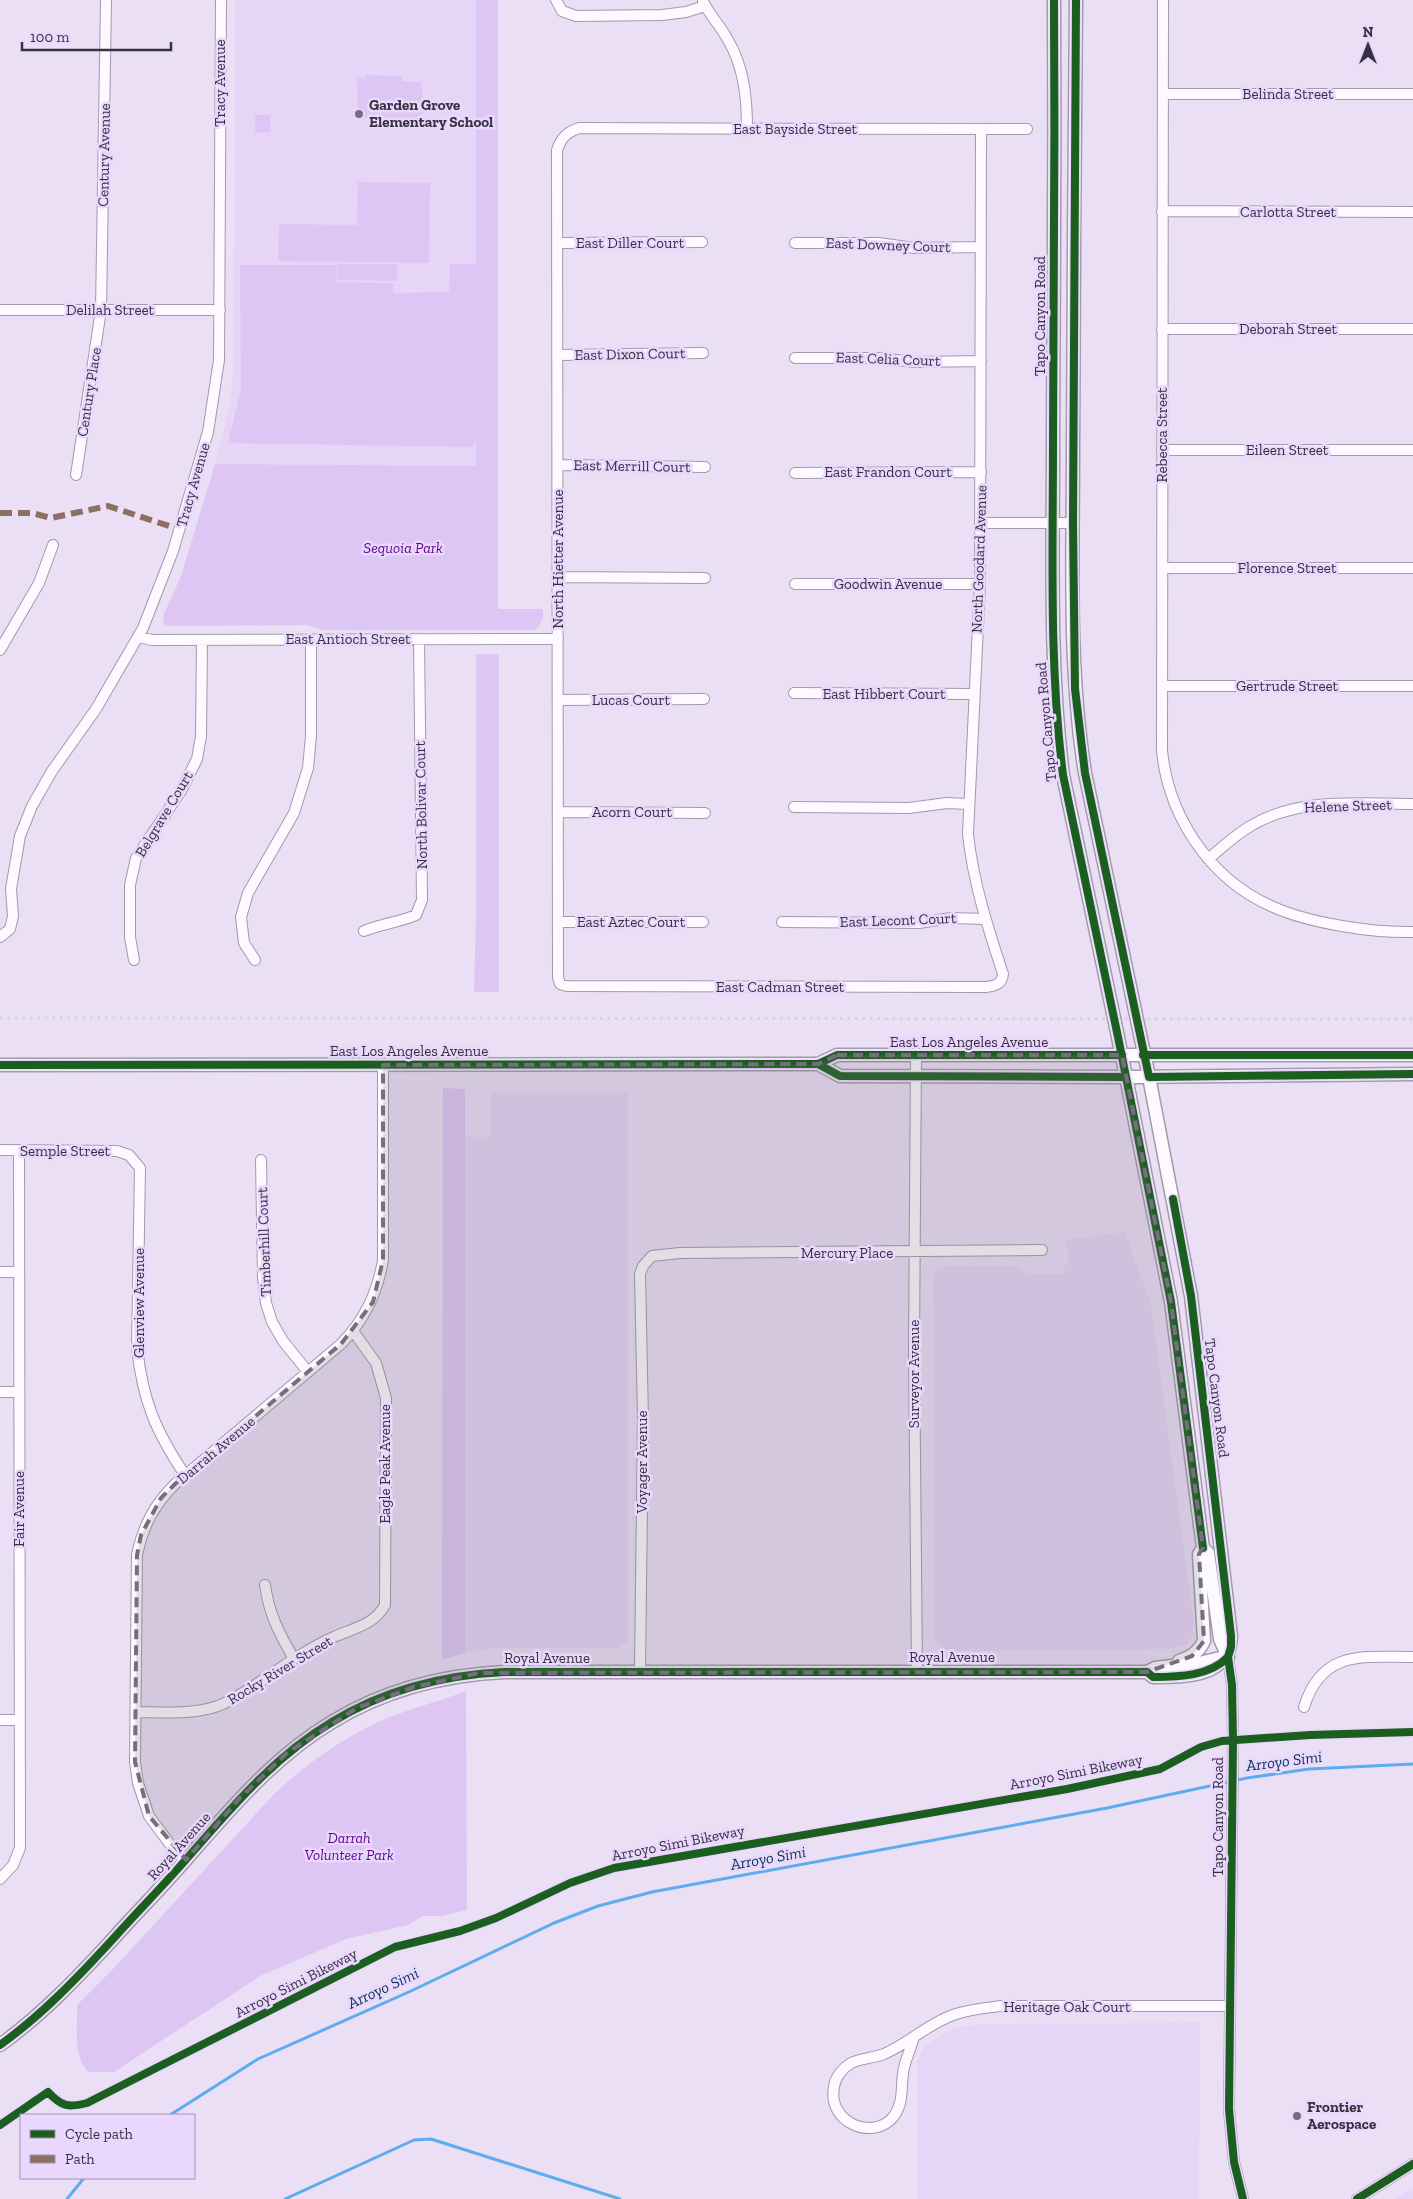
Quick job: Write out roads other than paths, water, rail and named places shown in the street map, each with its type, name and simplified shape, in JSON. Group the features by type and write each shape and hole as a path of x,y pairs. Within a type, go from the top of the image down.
{"main road":[{"name":"Tapo Canyon Road","path":"1054,0 1053,523 1055,690 1062,766 1171,1302 1203,1548 1208,1553 1220,1639 1228,1656"},
{"name":"Tapo Canyon Road","path":"1076,0 1073,523 1075,689 1079,739 1084,773 1149,1077 1191,1296 1232,1636 1228,1656"},
{"name":"East Los Angeles Avenue","path":"0,1065 818,1064 837,1055 1413,1054"},
{"name":"East Los Angeles Avenue","path":"818,1064 840,1076 1149,1077 1413,1074"},
{"path":"1167,1667 1192,1656 1201,1648 1204,1641 1200,1554 1203,1548"},
{"name":"Royal Avenue","path":"0,2045 40,2012 78,1976 186,1860 239,1799 287,1753 332,1721 388,1695 437,1680 478,1673 1147,1672 1228,1656"},
{"name":"Royal Avenue","path":"1147,1672 1153,1677 1208,1672 1220,1665 1228,1656"}],"street":[{"name":"Century Avenue","path":"101,310 106,0"},
{"name":"Tracy Avenue","path":"0,937 10,929 13,916 11,889 15,860 20,836 32,806 52,771 96,709 138,637 173,551 208,432 219,360 220,0"},
{"path":"556,0 562,11 576,16 662,15 686,12 704,3 729,40 741,68 746,92 747,129"},
{"name":"Rebecca Street","path":"1163,0 1162,750 1167,783 1186,826 1208,859 1223,875 1246,892 1270,906 1292,915 1364,930 1413,932"},
{"name":"Belinda Street","path":"1163,94 1413,94"},
{"name":"East Bayside Street","path":"564,136 579,128 1027,129"},
{"name":"North Goodard Avenue","path":"981,129 980,584 968,834 971,860 985,919 1003,974 1000,983"},
{"name":"North Hietter Avenue","path":"560,984 558,976 559,465 557,150 564,136"},
{"name":"Carlotta Street","path":"1162,211 1413,212"},
{"name":"East Diller Court","path":"558,243 702,242"},
{"name":"East Downey Court","path":"795,244 878,243 915,248 980,247"},
{"name":"Delilah Street","path":"0,310 220,310"},
{"name":"Century Place","path":"76,474 101,310"},
{"name":"Deborah Street","path":"1162,329 1413,330"},
{"name":"East Dixon Court","path":"558,354 703,353"},
{"name":"East Celia Court","path":"795,358 878,358 915,362 980,361"},
{"name":"Eileen Street","path":"1162,450 1413,450"},
{"name":"East Merrill Court","path":"559,465 705,467"},
{"name":"East Frandon Court","path":"795,473 981,472"},
{"path":"981,524 1073,523"},
{"path":"0,650 18,623 39,583 53,545"},
{"name":"Florence Street","path":"1162,568 1413,568"},
{"path":"558,577 705,578"},
{"name":"Goodwin Avenue","path":"795,584 980,584"},
{"name":"East Antioch Street","path":"138,637 152,640 558,639"},
{"path":"255,960 244,943 241,917 248,894 294,813 306,776 311,736 312,639"},
{"name":"North Bolivar Court","path":"364,930 416,915 422,900 419,639"},
{"name":"Belgrave Court","path":"134,960 130,937 130,885 136,858 181,791 196,759 201,736 202,640"},
{"name":"Gertrude Street","path":"1162,686 1413,686"},
{"name":"East Hibbert Court","path":"794,693 974,694"},
{"name":"Lucas Court","path":"558,700 704,700"},
{"path":"794,807 909,808 947,803 968,804"},
{"name":"Helene Street","path":"1208,859 1253,824 1293,808 1322,804 1413,804"},
{"name":"Acorn Court","path":"558,812 705,812"},
{"name":"East Lecont Court","path":"782,922 919,923 951,918 985,919"},
{"name":"East Aztec Court","path":"559,922 703,922"},
{"name":"East Cadman Street","path":"560,984 577,986 986,987 1000,983"},
{"name":"Surveyor Avenue","path":"916,1055 914,1253 916,1671"},
{"name":"Darrah Avenue","path":"186,1860 172,1847 155,1824 143,1800 135,1762 137,1555 141,1535 148,1518 161,1498 184,1475 342,1344 354,1331 372,1302 380,1280 383,1260 383,1065"},
{"name":"Semple Street","path":"0,1150 117,1151 129,1155"},
{"name":"Fair Avenue","path":"0,1879 13,1865 20,1848 19,1150"},
{"name":"Glenview Avenue","path":"129,1155 140,1168 137,1348 140,1373 145,1400 154,1422 164,1444 184,1475"},
{"name":"Timberhill Court","path":"261,1160 262,1277 266,1302 272,1322 283,1341 308,1372"},
{"name":"Mercury Place","path":"652,1256 680,1253 914,1253 1042,1250"},
{"name":"Voyager Avenue","path":"640,1672 643,1419 640,1274 643,1266 652,1256"},
{"path":"0,1272 19,1272"},
{"name":"Eagle Peak Avenue","path":"354,1331 376,1363 386,1398 385,1605"},
{"path":"0,1392 19,1392"},
{"path":"265,1585 274,1623 294,1658"},
{"name":"Rocky River Street","path":"136,1712 191,1712 218,1706 240,1696 294,1658 330,1639 374,1620 380,1615 385,1605"},
{"name":"Tapo Canyon Road","path":"1228,1656 1232,1685 1233,1749 1229,2109 1231,2139 1243,2199"},
{"path":"1304,1707 1308,1695 1318,1679 1338,1663 1357,1656 1413,1657"},
{"path":"0,1720 19,1720"},
{"name":"Heritage Oak Court","path":"913,2039 902,2074 903,2091 894,2116 885,2123 872,2128 856,2126 843,2119 837,2110 833,2095 834,2086 840,2072 852,2063 883,2054 913,2039 939,2021 954,2014 1002,2006 1230,2006"},
{"path":"1357,2199 1413,2164"}],"waterway":[{"name":"Arroyo Simi","path":"172,2114 258,2059 411,1991 554,1923 598,1906 652,1892 1107,1808 1247,1778 1309,1769 1413,1764"},
{"path":"285,2199 414,2140 431,2139 620,2199"},
{"name":"Arroyo Simi","path":"67,2199 83,2179"}],"railway":[{"path":"0,1018 1413,1019"}],"place":[{"name":"Garden Grove Elementary School","path":"359,114"},
{"name":"Frontier Aerospace","path":"1297,2116"}],"park label":[{"name":"Sequoia Park","path":"403,548"},
{"name":"Darrah Volunteer Park","path":"349,1846"}]}
